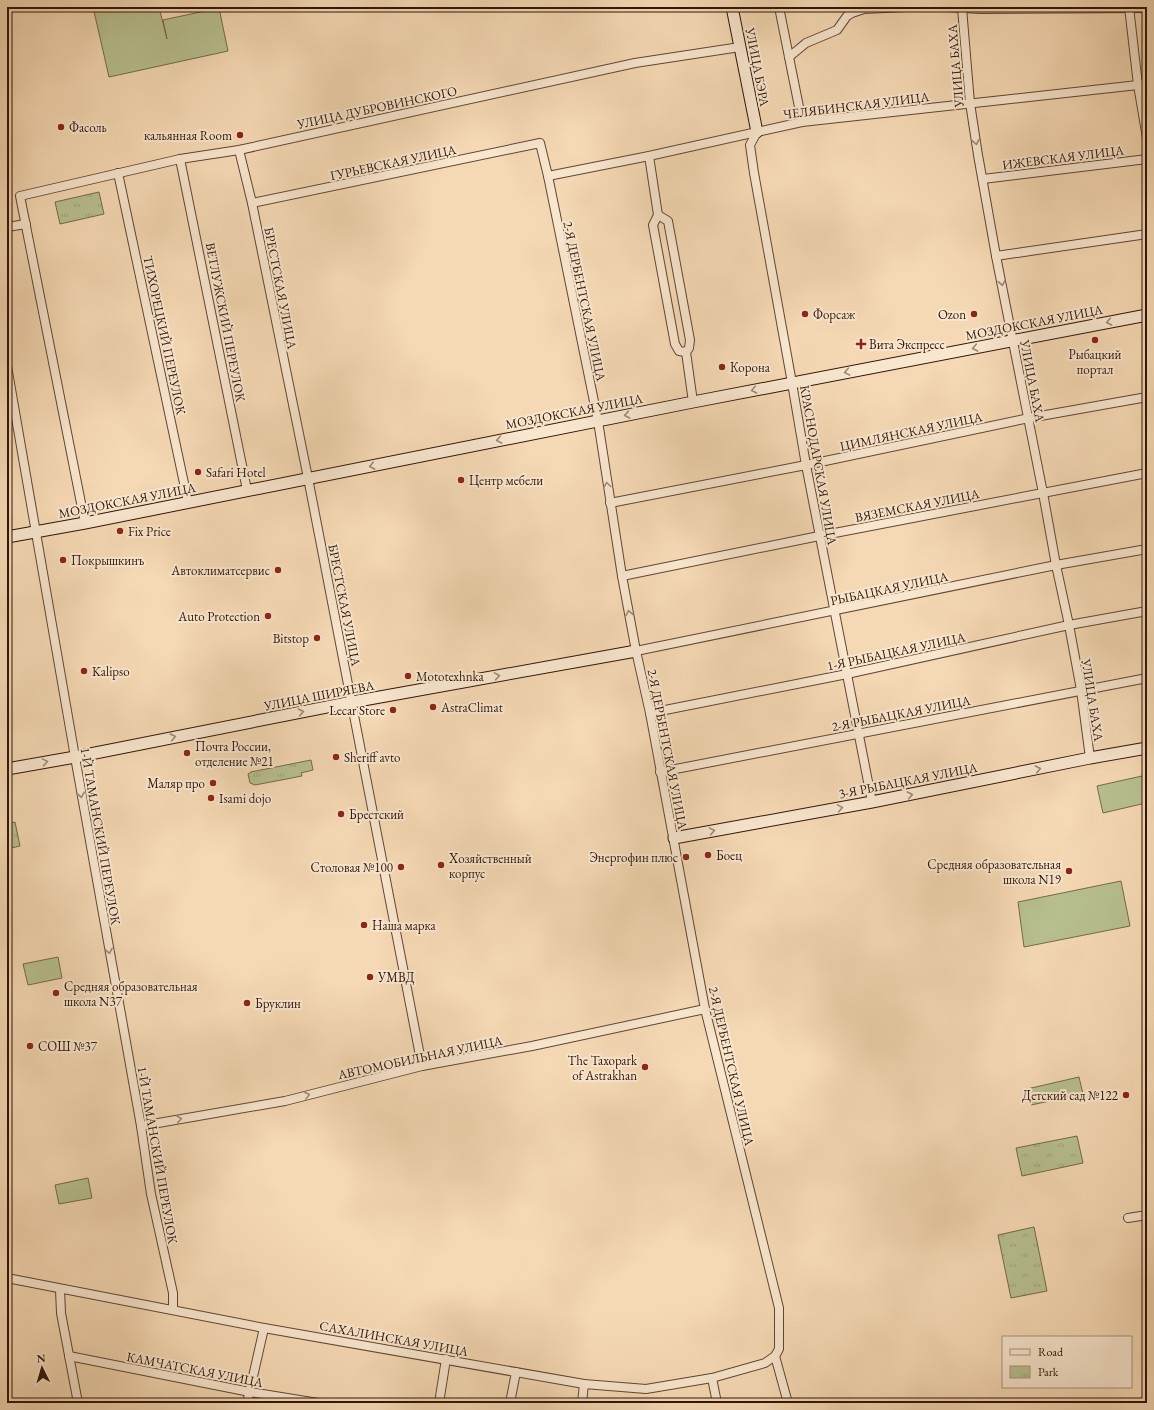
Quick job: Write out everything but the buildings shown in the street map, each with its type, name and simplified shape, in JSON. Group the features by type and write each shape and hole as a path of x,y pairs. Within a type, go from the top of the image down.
{"main road":[{"name":"УЛИЦА БЭРА","path":"732,7 757,132"},
{"name":"МОЗДОКСКАЯ УЛИЦА","path":"7,537 693,402 1147,315"},
{"name":"УЛИЦА ШИРЯЕВА","path":"7,769 352,702 636,651"},
{"name":"3-Я РЫБАЦКАЯ УЛИЦА","path":"674,838 872,802 1147,748"}],"street":[{"path":"779,7 802,122"},
{"path":"790,57 806,43 837,30 847,16 852,13 864,9 905,7"},
{"path":"948,7 980,9 1147,8"},
{"name":"УЛИЦА БАХА","path":"962,8 970,103 996,256 1069,625 1090,758"},
{"path":"1130,8 1138,85 1147,138"},
{"name":"УЛИЦА ДУБРОВИНСКОГО","path":"26,224 20,196 180,159 239,150 635,63 740,47"},
{"name":"ЧЕЛЯБИНСКАЯ УЛИЦА","path":"548,176 649,156 802,122 1147,84"},
{"name":"КРАСНОДАРСКАЯ УЛИЦА","path":"757,132 750,145 754,173 819,536 872,802"},
{"name":"2-Я ДЕРБЕНТСКАЯ УЛИЦА","path":"540,143 598,421 622,576 674,838 704,1009 779,1308 779,1349 775,1356"},
{"name":"ГУРЬЕВСКАЯ УЛИЦА","path":"252,203 540,143"},
{"name":"БРЕСТСКАЯ УЛИЦА","path":"239,150 252,203 308,478 422,1066"},
{"path":"649,156 658,215 653,225 675,344 679,350 686,352"},
{"name":"ВЕТЛУЖСКИЙ ПЕРЕУЛОК","path":"180,159 247,490"},
{"name":"ИЖЕВСКАЯ УЛИЦА","path":"983,179 1147,159"},
{"name":"ТИХОРЕЦКИЙ ПЕРЕУЛОК","path":"118,173 188,502"},
{"path":"658,215 668,221 690,340 689,348 686,352 693,402"},
{"path":"7,227 26,224 85,522"},
{"path":"996,256 1147,234"},
{"name":"1-Й ТАМАНСКИЙ ПЕРЕУЛОК","path":"7,366 141,1126 151,1194 173,1293 173,1310"},
{"name":"ЦИМЛЯНСКАЯ УЛИЦА","path":"610,503 806,465 1028,418 1147,397"},
{"name":"ВЯЗЕМСКАЯ УЛИЦА","path":"622,576 819,536 1147,473"},
{"name":"РЫБАЦКАЯ УЛИЦА","path":"636,651 1056,565 1147,549"},
{"name":"1-Я РЫБАЦКАЯ УЛИЦА","path":"650,713 847,674 1069,625 1147,611"},
{"name":"2-Я РЫБАЦКАЯ УЛИЦА","path":"660,772 1147,678"},
{"name":"АВТОМОБИЛЬНАЯ УЛИЦА","path":"141,1126 285,1101 422,1066 532,1046 704,1009"},
{"path":"1128,1218 1147,1215"},
{"name":"САХАЛИНСКАЯ УЛИЦА","path":"7,1278 264,1328 584,1384 646,1389 712,1378 765,1363 775,1356"},
{"path":"60,1289 61,1313 78,1403"},
{"path":"247,1403 264,1328"},
{"name":"КАМЧАТСКАЯ УЛИЦА","path":"69,1356 250,1392 318,1403"},
{"path":"775,1356 788,1403"},
{"path":"439,1403 446,1359"},
{"path":"510,1403 516,1372"},
{"path":"712,1378 717,1403"},
{"path":"582,1403 584,1384"}],"green space":[{"path":"93,7 159,7 167,39 163,20 219,8 228,51 109,77"},
{"path":"99,192 104,214 60,224 55,202"},
{"path":"311,760 313,770 301,773 302,776 255,785 250,783 248,774 251,772"},
{"path":"1142,776 1146,803 1103,813 1097,786"},
{"path":"15,822 20,846 7,849 7,824"},
{"path":"1121,881 1130,926 1024,947 1018,902"},
{"path":"58,957 62,978 28,985 23,964"},
{"path":"1079,1077 1083,1094 1031,1105 1027,1089"},
{"path":"1077,1136 1083,1163 1022,1176 1016,1148"},
{"path":"88,1178 92,1198 59,1204 55,1185"},
{"path":"1034,1227 1047,1291 1011,1298 998,1235"}],"place":[{"name":"Фасоль","path":"61,127"},
{"name":"кальянная Room","path":"240,135"},
{"name":"Форсаж","path":"805,314"},
{"name":"Ozon","path":"974,314"},
{"name":"Рыбацкий портал","path":"1095,340"},
{"name":"Вита Экспресс","path":"861,344"},
{"name":"Корона","path":"722,367"},
{"name":"Safari Hotel","path":"198,472"},
{"name":"Центр мебели","path":"461,480"},
{"name":"Fix Price","path":"120,531"},
{"name":"Покрышкинъ","path":"63,560"},
{"name":"Автоклиматсервис","path":"278,570"},
{"name":"Auto Protection","path":"268,616"},
{"name":"Bitstop","path":"317,638"},
{"name":"Kalipso","path":"84,671"},
{"name":"Mototexhnka","path":"408,676"},
{"name":"AstraClimat","path":"433,707"},
{"name":"Lecar Store","path":"393,710"},
{"name":"Почта России, отделение №21","path":"187,753"},
{"name":"Sheriff avto","path":"336,757"},
{"name":"Маляр про","path":"213,783"},
{"name":"Isami dojo","path":"211,798"},
{"name":"Брестский","path":"341,814"},
{"name":"Боец","path":"708,855"},
{"name":"Энергофин плюс","path":"686,857"},
{"name":"Хозяйственный корпус","path":"441,865"},
{"name":"Столовая №100","path":"401,867"},
{"name":"Средняя образовательная школа N19","path":"1069,871"},
{"name":"Наша марка","path":"364,925"},
{"name":"УМВД","path":"370,977"},
{"name":"Средняя образовательная школа N37","path":"56,993"},
{"name":"Бруклин","path":"247,1003"},
{"name":"СОШ №37","path":"30,1046"},
{"name":"The Taxopark of Astrakhan","path":"645,1067"},
{"name":"Детский сад №122","path":"1126,1095"}]}
